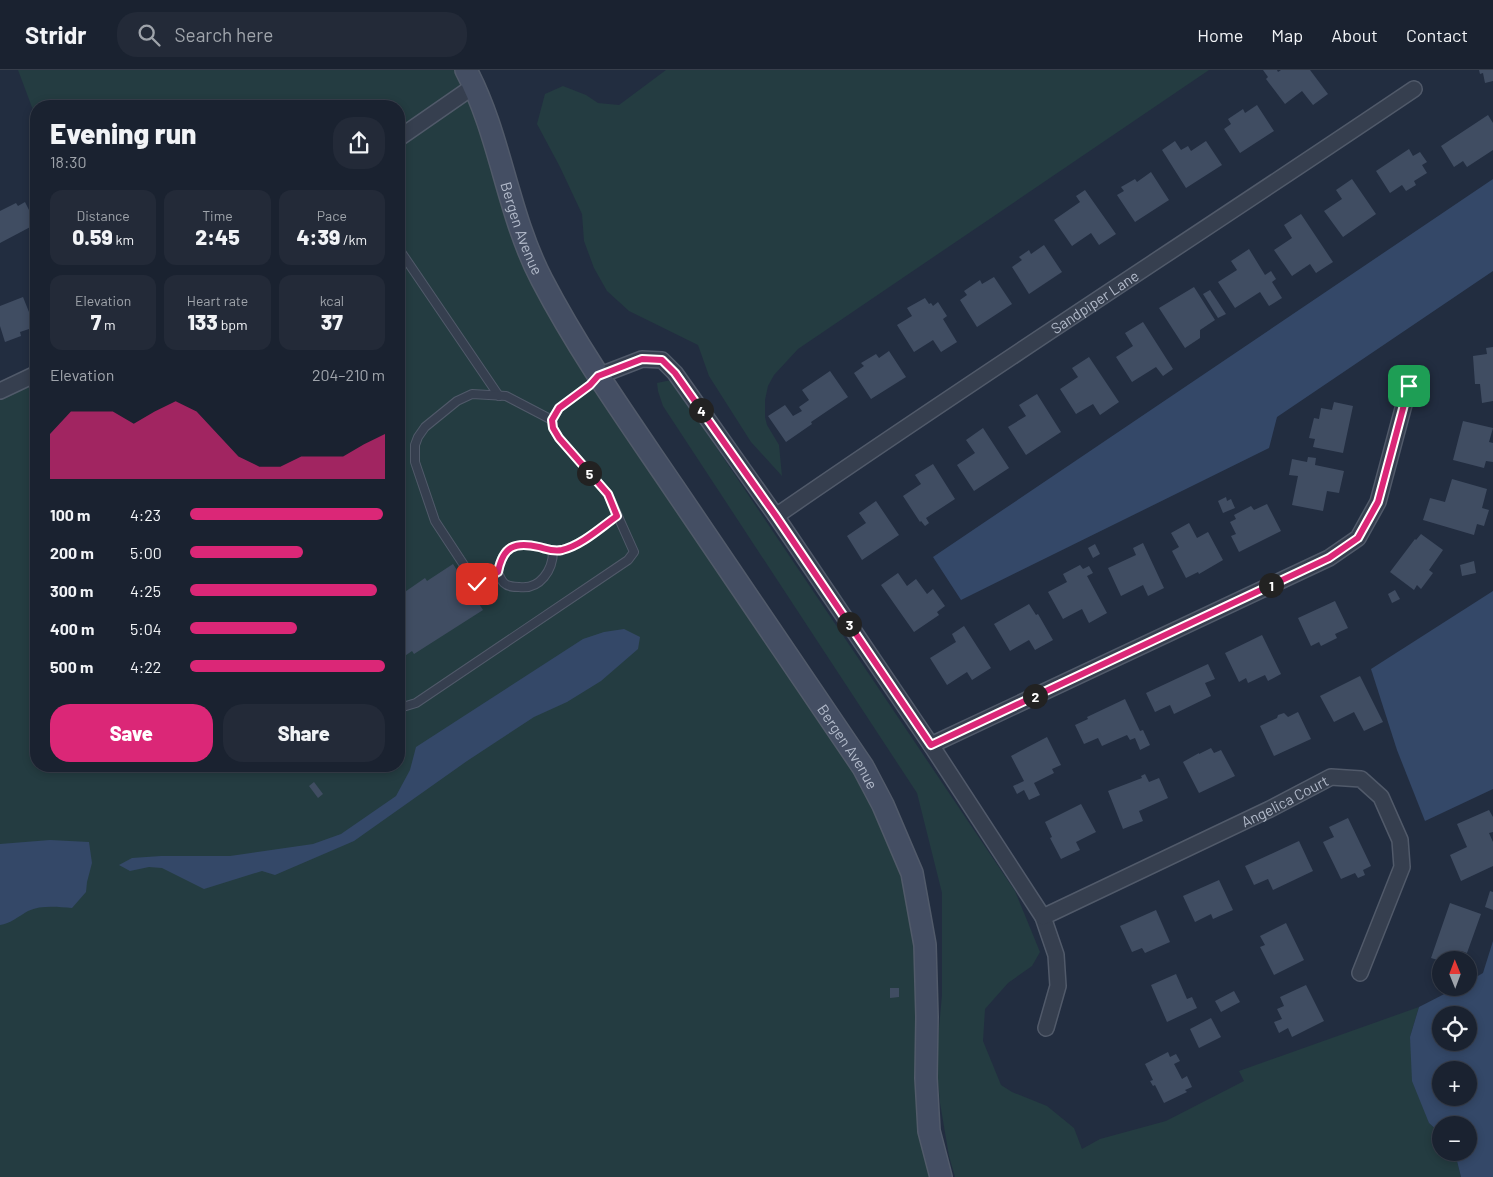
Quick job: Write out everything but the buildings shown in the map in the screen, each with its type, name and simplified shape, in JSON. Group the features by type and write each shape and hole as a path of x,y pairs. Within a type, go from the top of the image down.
{"main road":[{"name":"Bergen Avenue","path":"470,78 497,148 516,220 537,270 598,376 863,767 883,805 912,872 925,945 926,1078 929,1131 941,1177"}],"street":[{"path":"405,133 470,78"},
{"name":"Sandpiper Lane","path":"776,516 888,439 1202,232 1414,89"},
{"path":"598,376 642,359 662,360 675,373 776,516 931,745 1043,917 1056,954 1058,986 1046,1028"},
{"path":"0,391 30,377"},
{"path":"931,745 1320,562 1358,538 1378,502 1409,386"},
{"name":"Angelica Court","path":"1043,917 1331,778 1361,779 1381,797 1400,840 1402,867 1360,973"}],"lane":[{"path":"405,258 498,396"},
{"path":"405,706 416,703 628,560 634,552 608,494 559,438 553,428 552,420 559,408 590,385 598,376"},
{"path":"498,572 477,584 435,521 415,462 414,452 418,437 426,427 456,401 472,394 506,396 552,420"},
{"path":"554,551 553,562 547,574 537,584 523,588 510,586 503,582 498,572 500,560 508,549 514,546 521,544 554,551 574,546 617,516"}],"green space":[{"path":"18,70 466,70 541,279 863,767 912,872 941,1177 0,1177 0,391 30,377 30,772 405,772 405,100 30,100 30,102"},
{"path":"666,70 1209,70 798,349 774,375 768,386 765,400 767,425 779,445 782,476 751,442 709,376 698,345 629,311 607,291 594,268 584,241 582,214 537,124 545,94 563,86 586,95 598,103 619,105"},
{"path":"671,380 1015,891 1040,952 1032,966 1008,983 985,1009 983,1041 1001,1085 1012,1092 1047,1106 1074,1128 1082,1149 1100,1139 1166,1121 1244,1081 1239,1071 1419,1007 1410,1037 1429,1123 1432,1126 1432,1161 1457,1161 1461,1177 955,1177 949,1156 940,1103 936,1060 942,995 942,893 917,793 663,406 657,383"}],"water":[{"path":"1493,179 1493,271 1277,417 1269,448 961,600 933,557"},
{"path":"1493,591 1493,789 1425,821 1397,750 1371,669"},
{"path":"624,629 640,637 638,649 601,681 567,702 534,717 467,761 354,841 275,875 262,871 204,889 162,868 149,867 130,871 119,865 132,858 230,856 313,844 341,834 396,796 410,770 416,747 583,639 604,632"},
{"path":"50,840 89,842 92,863 86,892 72,908 50,907 33,909 0,925 0,844"},
{"path":"1493,941 1493,1177 1461,1177 1457,1161 1477,1161 1477,1116 1432,1116 1432,1126 1429,1123 1412,1081 1410,1037 1419,1007 1440,996 1478,996 1478,976 1483,973"}],"route":[{"path":"477,584 498,572 500,560 508,549 521,544 560,551 574,546 617,516 608,494 559,438 553,428 552,420 559,408 590,385 598,376 642,359 662,360 675,373 776,516 931,745 1329,558 1358,538 1378,502 1409,386"}]}
